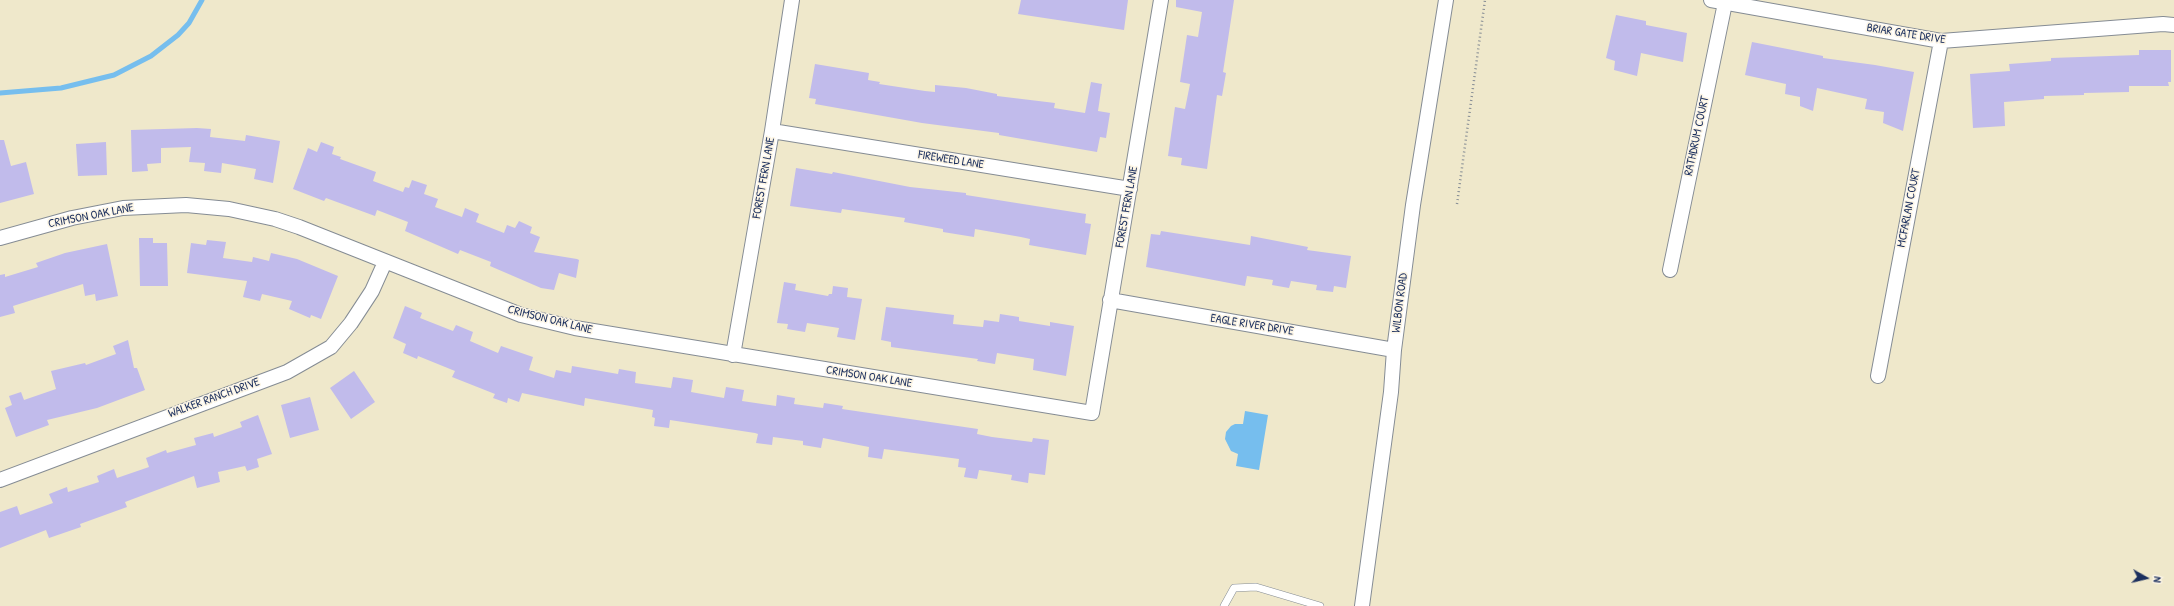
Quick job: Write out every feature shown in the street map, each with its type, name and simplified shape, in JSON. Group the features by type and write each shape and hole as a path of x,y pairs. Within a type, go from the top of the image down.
{"street":[{"name":"FOREST FERN LANE","path":"733,355 772,131 792,0"},
{"name":"FOREST FERN LANE","path":"1092,413 1161,0"},
{"name":"WILBON ROAD","path":"1362,606 1391,392 1394,350 1413,205 1446,0"},
{"name":"BRIAR GATE DRIVE","path":"1718,1 1941,41 2163,24 2174,25"},
{"name":"RATHDRUM COURT","path":"1670,270 1718,1"},
{"name":"MCFARLAN COURT","path":"1878,376 1941,41"},
{"name":"FIREWEED LANE","path":"772,131 1130,189"},
{"name":"CRIMSON OAK LANE","path":"0,238 104,211 141,206 186,205 229,209 275,219 329,238 385,262 521,315 575,328 1092,413"},
{"name":"WALKER RANCH DRIVE","path":"0,480 287,372 331,348 351,323 372,291 385,262"},
{"name":"EAGLE RIVER DRIVE","path":"1110,300 1394,350"}],"lane":[{"path":"1224,606 1234,588 1256,587 1320,606"}],"path":[{"path":"1457,204 1485,0"}],"water":[{"path":"1245,411 1268,415 1259,470 1236,466 1238,454 1231,451 1225,439 1226,432 1231,426 1235,424 1243,424"}],"building":[{"path":"1021,0 1128,0 1124,30 1018,14"},
{"path":"1176,0 1234,0 1223,72 1226,73 1222,96 1217,95 1207,169 1181,165 1182,158 1168,156 1175,107 1185,109 1190,84 1180,82 1187,35 1198,37 1202,12 1176,7"},
{"path":"1616,15 1646,21 1646,25 1687,33 1683,62 1641,53 1637,76 1614,70 1615,61 1606,58"},
{"path":"1752,42 1823,56 1823,58 1914,72 1903,131 1883,123 1884,112 1865,109 1867,99 1817,88 1813,111 1800,106 1800,97 1785,94 1786,84 1745,75"},
{"path":"2139,50 2171,50 2171,82 2168,82 2169,86 2129,86 2129,92 2044,96 2044,99 2004,102 2005,126 1973,128 1970,74 2010,71 2009,64 2051,61 2051,58 2139,55"},
{"path":"815,64 869,73 868,80 880,82 879,84 935,92 935,85 966,88 997,94 997,96 1055,103 1054,108 1085,113 1091,82 1102,84 1098,111 1110,113 1106,138 1100,137 1097,152 999,135 999,133 922,123 815,104 816,99 809,98"},
{"path":"211,129 210,137 245,141 246,135 280,141 273,183 254,179 256,169 222,163 221,173 204,171 205,163 189,162 191,147 161,148 161,163 147,164 148,171 132,172 131,130"},
{"path":"0,140 4,140 11,166 26,162 34,194 0,203"},
{"path":"106,142 107,175 78,176 76,144"},
{"path":"321,142 334,147 332,154 341,157 340,159 376,172 373,181 403,192 405,187 409,188 412,180 427,185 424,194 438,199 435,207 462,217 465,208 479,214 476,222 504,233 507,225 515,228 519,221 532,227 530,233 540,237 534,252 579,260 576,278 559,273 554,290 541,288 490,266 491,262 460,250 458,254 405,231 408,222 377,210 375,216 326,198 324,201 293,189 308,148 317,152"},
{"path":"796,168 832,174 833,172 910,187 966,193 966,195 1086,214 1085,223 1091,224 1086,255 1029,245 1030,239 975,229 974,237 943,232 943,229 904,222 905,218 842,209 841,213 790,206"},
{"path":"1161,231 1250,245 1251,236 1308,247 1307,250 1351,256 1346,288 1334,286 1333,292 1316,290 1317,285 1291,281 1289,288 1272,285 1273,280 1247,276 1245,286 1146,267 1151,234 1160,235"},
{"path":"139,238 153,238 153,243 167,243 168,286 140,286"},
{"path":"207,240 226,242 223,258 252,262 253,257 269,261 271,253 297,259 338,276 321,319 311,315 310,318 289,309 292,301 262,294 260,301 243,297 247,281 187,273 191,243 206,245"},
{"path":"107,244 118,296 96,301 95,294 85,296 83,284 13,306 15,313 0,317 0,275 5,274 5,277 38,267 36,263 65,253"},
{"path":"784,282 796,284 795,290 828,296 829,294 832,294 833,286 848,288 847,297 862,299 855,340 837,337 839,328 807,323 805,332 787,329 788,324 777,323"},
{"path":"405,306 422,313 420,318 453,331 456,325 473,332 470,341 498,353 501,346 533,357 529,370 554,378 556,370 571,373 572,366 618,374 619,369 636,372 635,383 671,388 673,377 693,380 691,392 724,398 726,387 744,390 742,401 776,406 777,395 795,398 794,404 823,408 824,403 843,406 842,409 978,429 977,434 992,437 1032,442 1033,438 1049,440 1045,475 1029,473 1028,483 1011,480 1012,475 979,470 977,479 964,477 966,468 958,467 959,459 884,449 882,459 868,457 869,447 823,438 821,448 803,445 803,441 773,437 772,445 756,443 758,434 755,433 670,420 669,428 654,426 655,418 652,417 653,410 585,398 584,406 522,393 519,402 508,398 507,403 493,398 495,394 452,377 455,371 418,356 417,359 403,353 406,344 393,338"},
{"path":"886,307 954,315 953,324 983,327 984,320 999,322 1000,314 1019,317 1019,321 1050,326 1050,322 1074,326 1066,376 1033,370 1034,359 997,353 995,364 977,361 978,359 891,347 891,342 881,340"},
{"path":"128,340 134,368 137,368 145,390 97,408 47,420 49,425 16,437 5,408 12,405 9,396 21,392 24,400 56,389 51,371 85,363 86,365 116,354 113,346"},
{"path":"354,371 375,402 351,419 330,388"},
{"path":"310,397 319,430 290,438 281,405"},
{"path":"258,415 272,454 257,459 259,467 247,471 245,466 218,472 220,482 197,488 194,476 125,502 127,507 80,524 81,527 49,538 46,530 0,548 0,512 17,506 20,515 53,503 49,494 67,487 68,492 99,482 97,476 114,469 117,478 149,467 146,458 166,450 167,453 196,445 194,438 213,433 214,437 242,427 240,422"}],"waterway":[{"path":"0,93 61,88 114,75 151,56 178,35 189,23 202,0"}]}
